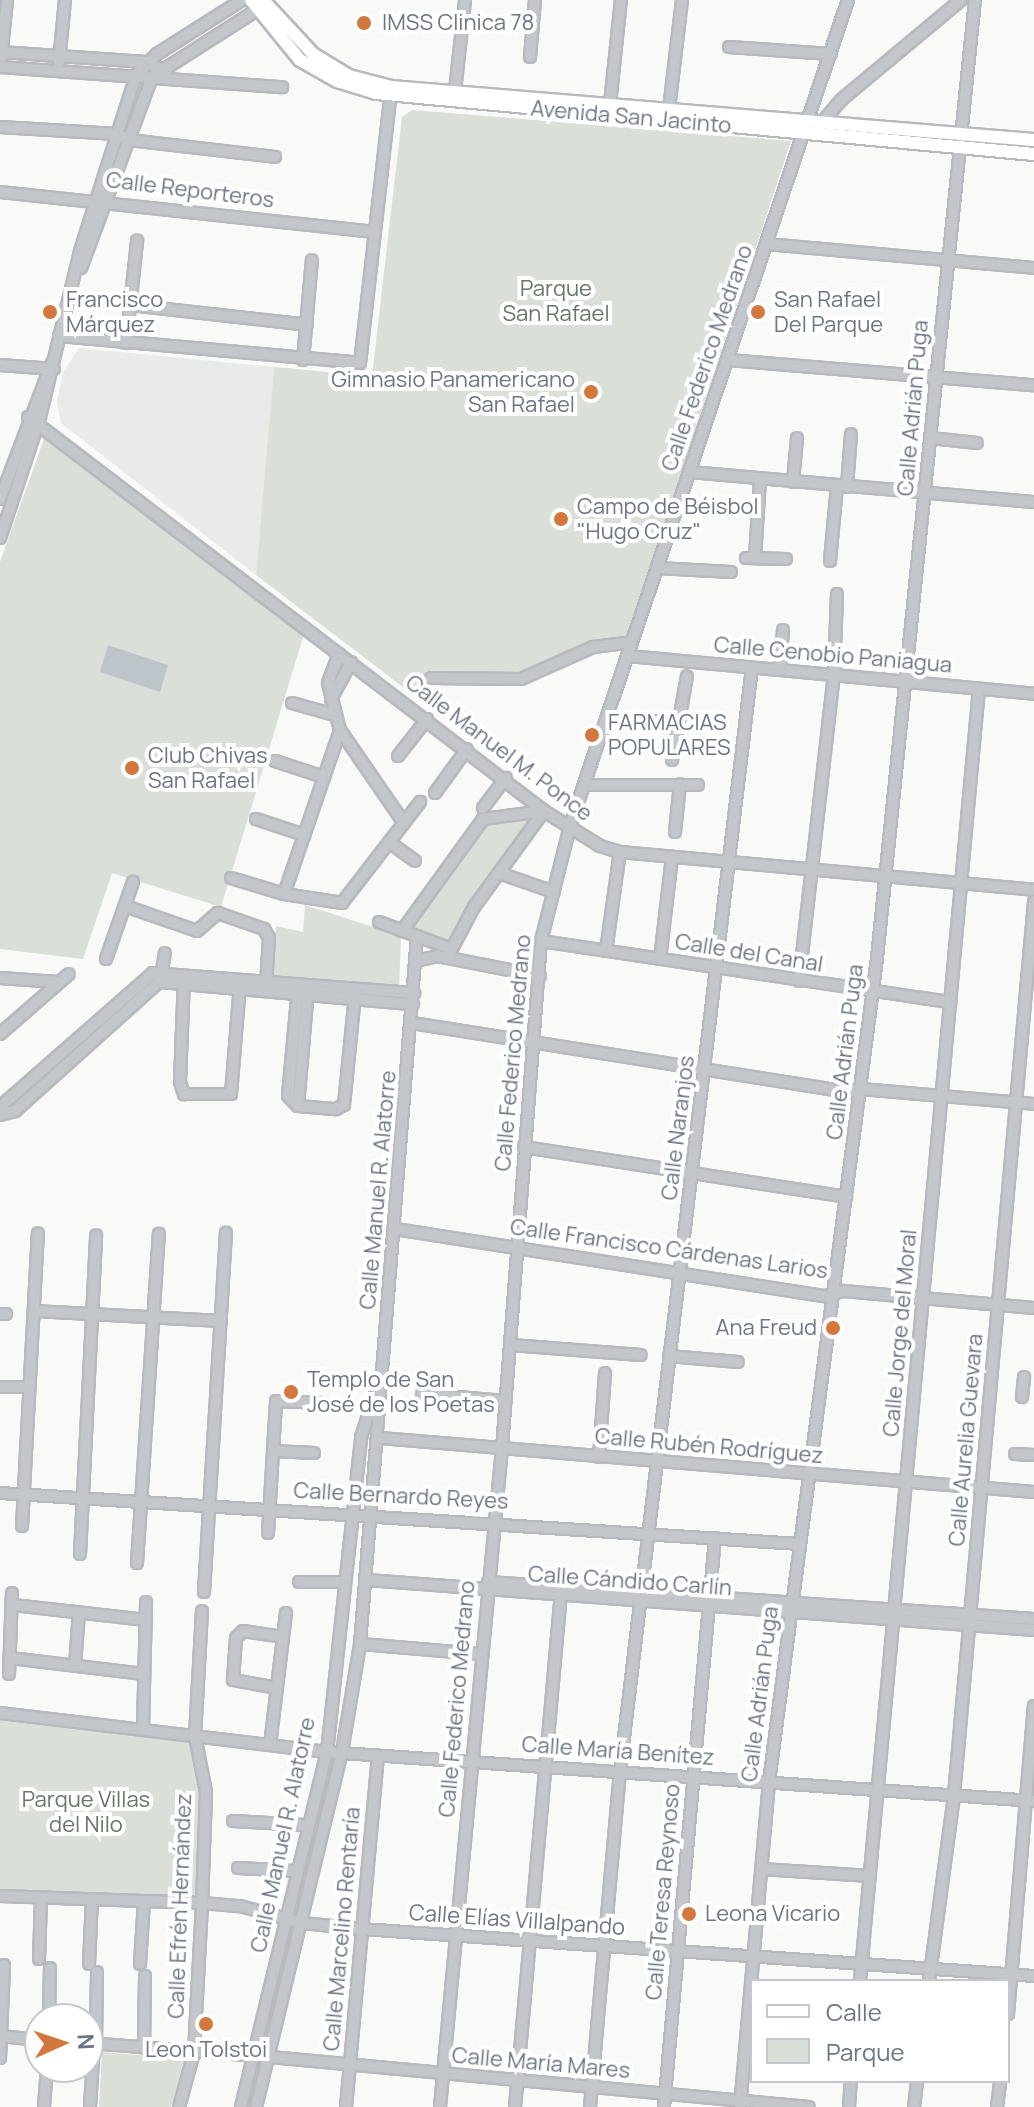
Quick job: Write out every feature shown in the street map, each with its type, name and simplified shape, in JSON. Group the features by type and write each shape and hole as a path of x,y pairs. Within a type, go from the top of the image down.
{"main road":[{"name":"Avenida San Jacinto","path":"261,3 313,54 349,76 391,92 957,140 1034,140"},
{"name":"Avenida San Jacinto","path":"391,92 455,91 669,109 812,127"},
{"name":"Avenida San Jacinto","path":"957,140 1034,154"}],"street":[{"path":"7,0 0,67 152,77 109,201 79,269"},
{"path":"58,70 65,0"},
{"path":"0,538 52,365 96,198 136,75 146,62 242,0"},
{"path":"455,91 465,0"},
{"path":"530,57 535,0"},
{"path":"610,104 621,0"},
{"path":"669,109 682,0"},
{"name":"Calle Federico Medrano","path":"440,2107 511,1345 541,941 570,826 766,244 812,127 848,0"},
{"path":"812,127 961,0"},
{"name":"Calle Adrián Puga","path":"753,1979 769,1782 886,877 931,438 957,140 975,0"},
{"name":"Avenida San Jacinto","path":"152,77 166,72 261,3"},
{"path":"729,47 831,54"},
{"path":"1,52 146,62 166,72 282,87"},
{"path":"59,336 360,363 391,92"},
{"path":"0,127 117,134 129,140 275,157"},
{"name":"Calle Reporteros","path":"0,192 96,198 375,232"},
{"path":"126,343 137,241"},
{"path":"766,244 1034,268"},
{"path":"303,360 312,260"},
{"path":"130,305 307,325"},
{"path":"727,360 1034,385"},
{"path":"0,365 52,365"},
{"path":"0,499 34,419"},
{"name":"Calle Manuel M. Ponce","path":"34,419 339,654 506,778 544,811 620,852 1034,890"},
{"path":"830,561 851,434"},
{"path":"793,482 797,438"},
{"path":"931,438 977,443"},
{"path":"689,472 925,495 1034,502"},
{"path":"760,479 751,558 786,559"},
{"path":"657,568 731,572"},
{"path":"799,981 834,676 837,594"},
{"path":"780,670 783,630"},
{"path":"431,678 521,679 593,647 632,642"},
{"path":"339,654 329,675 331,699 340,730 404,823"},
{"name":"Calle Cenobio Paniagua","path":"628,656 1034,694"},
{"path":"331,699 351,662"},
{"name":"Calle Naranjos","path":"590,2107 620,1771 752,668"},
{"path":"672,760 687,676"},
{"name":"Calle Jorge del Moral","path":"860,1979 979,689"},
{"path":"292,703 335,715"},
{"path":"607,716 678,724"},
{"path":"398,756 427,719"},
{"path":"284,894 340,730"},
{"path":"435,793 467,749"},
{"path":"275,761 324,777"},
{"path":"483,808 506,778"},
{"path":"675,832 680,784"},
{"path":"584,785 698,785"},
{"path":"231,878 284,894 345,902 420,802"},
{"path":"416,961 448,953 499,873 544,811"},
{"path":"402,931 483,819 544,811"},
{"path":"256,819 304,835"},
{"path":"389,842 415,861"},
{"path":"606,951 620,852"},
{"path":"660,959 672,857"},
{"path":"499,873 554,892"},
{"path":"106,959 133,882"},
{"name":"Calle Aurelia Guevara","path":"929,1979 954,1795 1034,902"},
{"path":"125,906 197,931 215,913 264,929 269,938 266,986"},
{"path":"379,922 417,936 448,953 540,976"},
{"name":"Calle Manuel R. Alatorre","path":"256,2107 342,1752 360,1644 374,1515 380,1438 380,1380 395,1229 417,936"},
{"name":"Calle del Canal","path":"541,941 950,1002"},
{"path":"162,971 165,953"},
{"path":"0,1115 11,1114 23,1097 141,982 162,971 184,978 414,999"},
{"path":"0,1034 69,974"},
{"path":"0,978 58,982"},
{"path":"184,978 180,1086 184,1094 231,1094 240,984"},
{"path":"0,1107 23,1097 150,987 184,978"},
{"path":"303,990 288,1096 298,1106 339,1109 344,1105 355,994"},
{"path":"412,1023 850,1092 860,1089 1034,1104"},
{"path":"524,1147 846,1197"},
{"name":"Calle Francisco Cárdenas Larios","path":"395,1229 679,1273 834,1293 923,1297 1034,1308"},
{"path":"22,1526 38,1233"},
{"path":"204,1592 226,1233"},
{"path":"137,1563 159,1234"},
{"path":"80,1554 96,1235"},
{"path":"34,1311 221,1321"},
{"path":"511,1345 641,1355"},
{"path":"669,1356 738,1362"},
{"path":"599,1457 605,1373"},
{"name":"Calle Manuel R. Alatorre","path":"241,2107 256,2056 305,1825 327,1752 361,1437 380,1380"},
{"path":"0,1387 29,1387"},
{"path":"422,1394 506,1401"},
{"path":"268,1533 277,1400 324,1403"},
{"name":"Calle Rubén Rodríguez","path":"380,1438 1034,1492"},
{"path":"274,1451 314,1453"},
{"path":"1015,1454 1034,1455"},
{"name":"Calle Bernardo Reyes","path":"0,1493 494,1521 799,1544"},
{"name":"Calle Teresa Reynoso","path":"664,2107 715,1538"},
{"name":"Calle Cándido Carlín","path":"367,1580 895,1614 970,1620 1034,1630"},
{"path":"299,1582 345,1582"},
{"path":"515,2107 561,1592"},
{"path":"9,1674 12,1599 79,1612 146,1620"},
{"path":"143,1728 146,1602"},
{"name":"Calle Efrén Hernández","path":"179,2107 194,2052 202,1903 206,1792 195,1736 202,1611"},
{"path":"75,1666 79,1612"},
{"path":"270,1745 286,1613"},
{"name":"Calle Cándido Carlín","path":"970,1620 1034,1619"},
{"path":"277,1688 233,1680 239,1634 283,1637"},
{"path":"360,1644 480,1654"},
{"path":"10,1658 144,1674"},
{"path":"1010,1998 1030,1800 1034,1706"},
{"name":"Calle María Benítez","path":"0,1713 327,1752 1030,1800"},
{"name":"Calle Marcelino Rentaría","path":"346,2107 378,1755"},
{"path":"233,1821 305,1825"},
{"path":"238,1868 295,1871"},
{"path":"762,1869 870,1876"},
{"name":"Calle Elías Villalpando","path":"0,1896 202,1903 286,1916 302,1923 362,1929 1034,1976"},
{"path":"39,1959 41,1898"},
{"path":"92,1899 93,2003"},
{"path":"140,1964 144,1901"},
{"path":"0,2058 4,1965"},
{"path":"49,2003 50,1968"},
{"path":"144,2048 145,1976"},
{"name":"Calle Adrián Puga","path":"740,2104 750,2028"},
{"path":"1,2036 24,2038"},
{"path":"104,2045 256,2056"},
{"name":"Calle María Mares","path":"270,2057 665,2094 740,2104 809,2107"},
{"path":"44,2107 46,2083"},
{"path":"90,2107 91,2083"},
{"path":"849,2107 851,2083"},
{"path":"914,2107 917,2083"},
{"path":"997,2107 1000,2083"}],"shaded area":[{"path":"79,348 274,367 256,575 61,423 57,402 63,372"},
{"path":"108,645 168,665 160,692 100,672"}],"green space":[{"name":"Parque San Rafael","path":"412,110 791,141 627,639 526,675 426,671 424,703 256,575 274,367 372,376 402,117"},
{"name":"Club Chivas San Rafael","path":"45,436 304,634 221,907 112,873 83,959 0,949 0,562"},
{"path":"534,815 454,929 451,941 408,929 485,821"},
{"path":"305,905 401,936 399,988 271,978 276,926 303,932"},
{"name":"Parque Villas del Nilo","path":"0,1717 193,1739 205,1790 200,1902 0,1891"},
{"path":"104,2052 184,2059 171,2107 99,2107 100,2083 104,2083"}],"place":[{"name":"IMSS Clinica 78","path":"364,23"},
{"name":"Francisco Márquez","path":"50,312"},
{"name":"San Rafael Del Parque","path":"758,312"},
{"name":"Gimnasio Panamericano San Rafael","path":"591,392"},
{"name":"Campo de Béisbol \"Hugo Cruz\"","path":"561,519"},
{"name":"FARMACIAS POPULARES","path":"592,735"},
{"name":"Club Chivas San Rafael","path":"132,768"},
{"name":"Ana Freud","path":"833,1328"},
{"name":"Templo de San José de los Poetas","path":"291,1392"},
{"name":"Leona Vicario","path":"689,1914"},
{"name":"Leon Tolstoi","path":"206,2024"}]}
